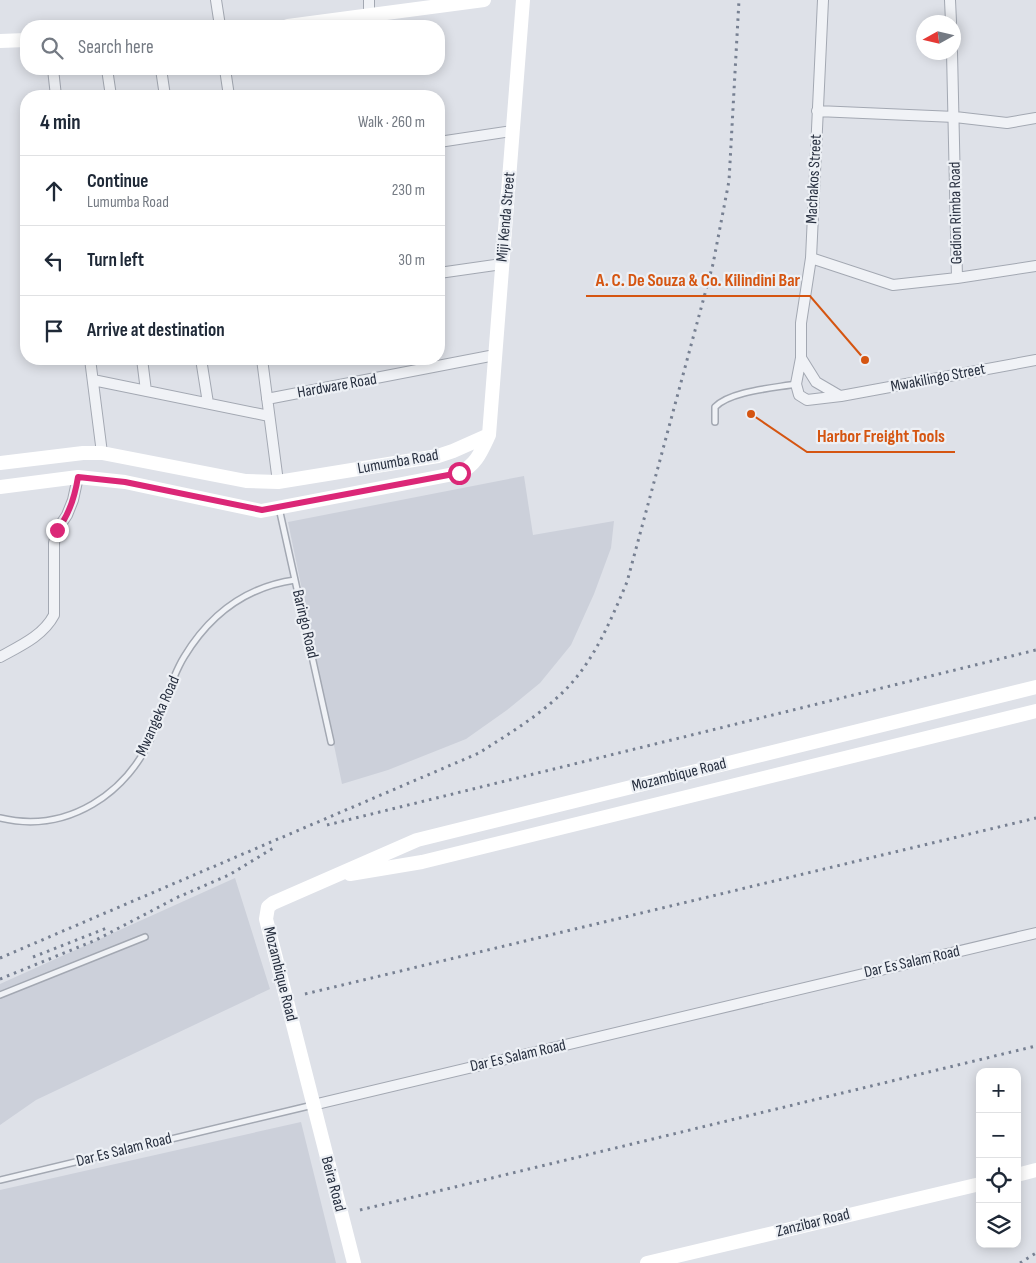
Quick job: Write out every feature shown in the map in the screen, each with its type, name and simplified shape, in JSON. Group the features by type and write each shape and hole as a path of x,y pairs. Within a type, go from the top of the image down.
{"street":[{"path":"216,0 219,20"},
{"path":"314,20 369,7 484,0"},
{"name":"Miji Kenda Street","path":"488,435 523,0"},
{"name":"Machakos Street","path":"796,384 801,358 801,323 811,258 823,0"},
{"path":"950,0 951,15"},
{"path":"0,41 20,40"},
{"name":"Gedion Rimba Road","path":"811,258 893,285 957,278 952,60"},
{"path":"54,75 55,90"},
{"path":"108,75 109,90"},
{"path":"162,75 164,90"},
{"path":"226,75 228,90"},
{"path":"817,110 955,117 1007,122 1036,118"},
{"path":"445,141 512,131"},
{"path":"445,271 502,264"},
{"path":"957,278 1036,266"},
{"name":"Hardware Road","path":"445,365 495,355"},
{"path":"801,358 816,382 841,396"},
{"name":"Mwakilingo Street","path":"796,384 797,392 804,399 841,396 1036,360"},
{"path":"91,365 102,453"},
{"path":"143,365 146,391"},
{"path":"203,365 208,404"},
{"path":"263,365 278,482"},
{"name":"Hardware Road","path":"267,399 443,365"},
{"path":"93,380 269,416"},
{"name":"Lumumba Road","path":"0,463 83,453 102,453 246,481 278,482 394,464 453,451 488,435"},
{"name":"Lumumba Road","path":"0,487 78,477 125,482 262,510 459,473 471,468 481,452 488,435"},
{"path":"394,464 397,485"},
{"path":"0,657 30,640 49,625 54,615 54,543 57,530 67,515 73,500 78,477"},
{"name":"Mozambique Road","path":"313,1105 266,919 268,907 273,903 417,840 1036,687"},
{"name":"Mozambique Road","path":"328,878 422,862 1036,711"},
{"name":"Dar Es Salam Road","path":"313,1105 1036,932"},
{"name":"Beira Road","path":"313,1105 354,1263"},
{"path":"1021,1174 1036,1170"},
{"name":"Zanzibar Road","path":"647,1263 976,1185"}],"lane":[{"path":"716,422 715,407 720,401 756,390 796,384"},
{"name":"Baringo Road","path":"279,507 331,742"},
{"name":"Mwangeka Road","path":"0,818 29,823 70,816 101,801 120,785 137,762 154,733 183,658 203,630 224,609 270,584 295,580"},
{"path":"0,995 145,937"},
{"name":"Dar Es Salam Road","path":"0,1180 313,1105"}],"shaded area":[{"path":"524,476 533,535 614,521 611,548 594,594 571,645 540,683 507,710 466,739 388,770 342,784 288,522"},
{"path":"235,878 270,989 36,1100 0,1125 0,984"},
{"path":"301,1122 336,1263 0,1263 0,1190"}],"railway":[{"path":"0,958 479,753 542,710 572,682 600,642 627,582 713,264 729,181 739,0"},
{"path":"327,825 1036,650"},
{"path":"305,994 1036,818"},
{"path":"0,979 96,940 178,897 229,875 275,847"},
{"path":"33,957 107,928"},
{"path":"360,1210 1036,1046"},
{"path":"1020,1263 1036,1253"}],"place":[{"name":"A. C. De Souza & Co. Kilindini Bar","path":"865,360"},
{"name":"Harbor Freight Tools","path":"751,414"}],"route":[{"path":"57,530 67,515 76,493 78,477 125,482 262,510 459,473"}]}
